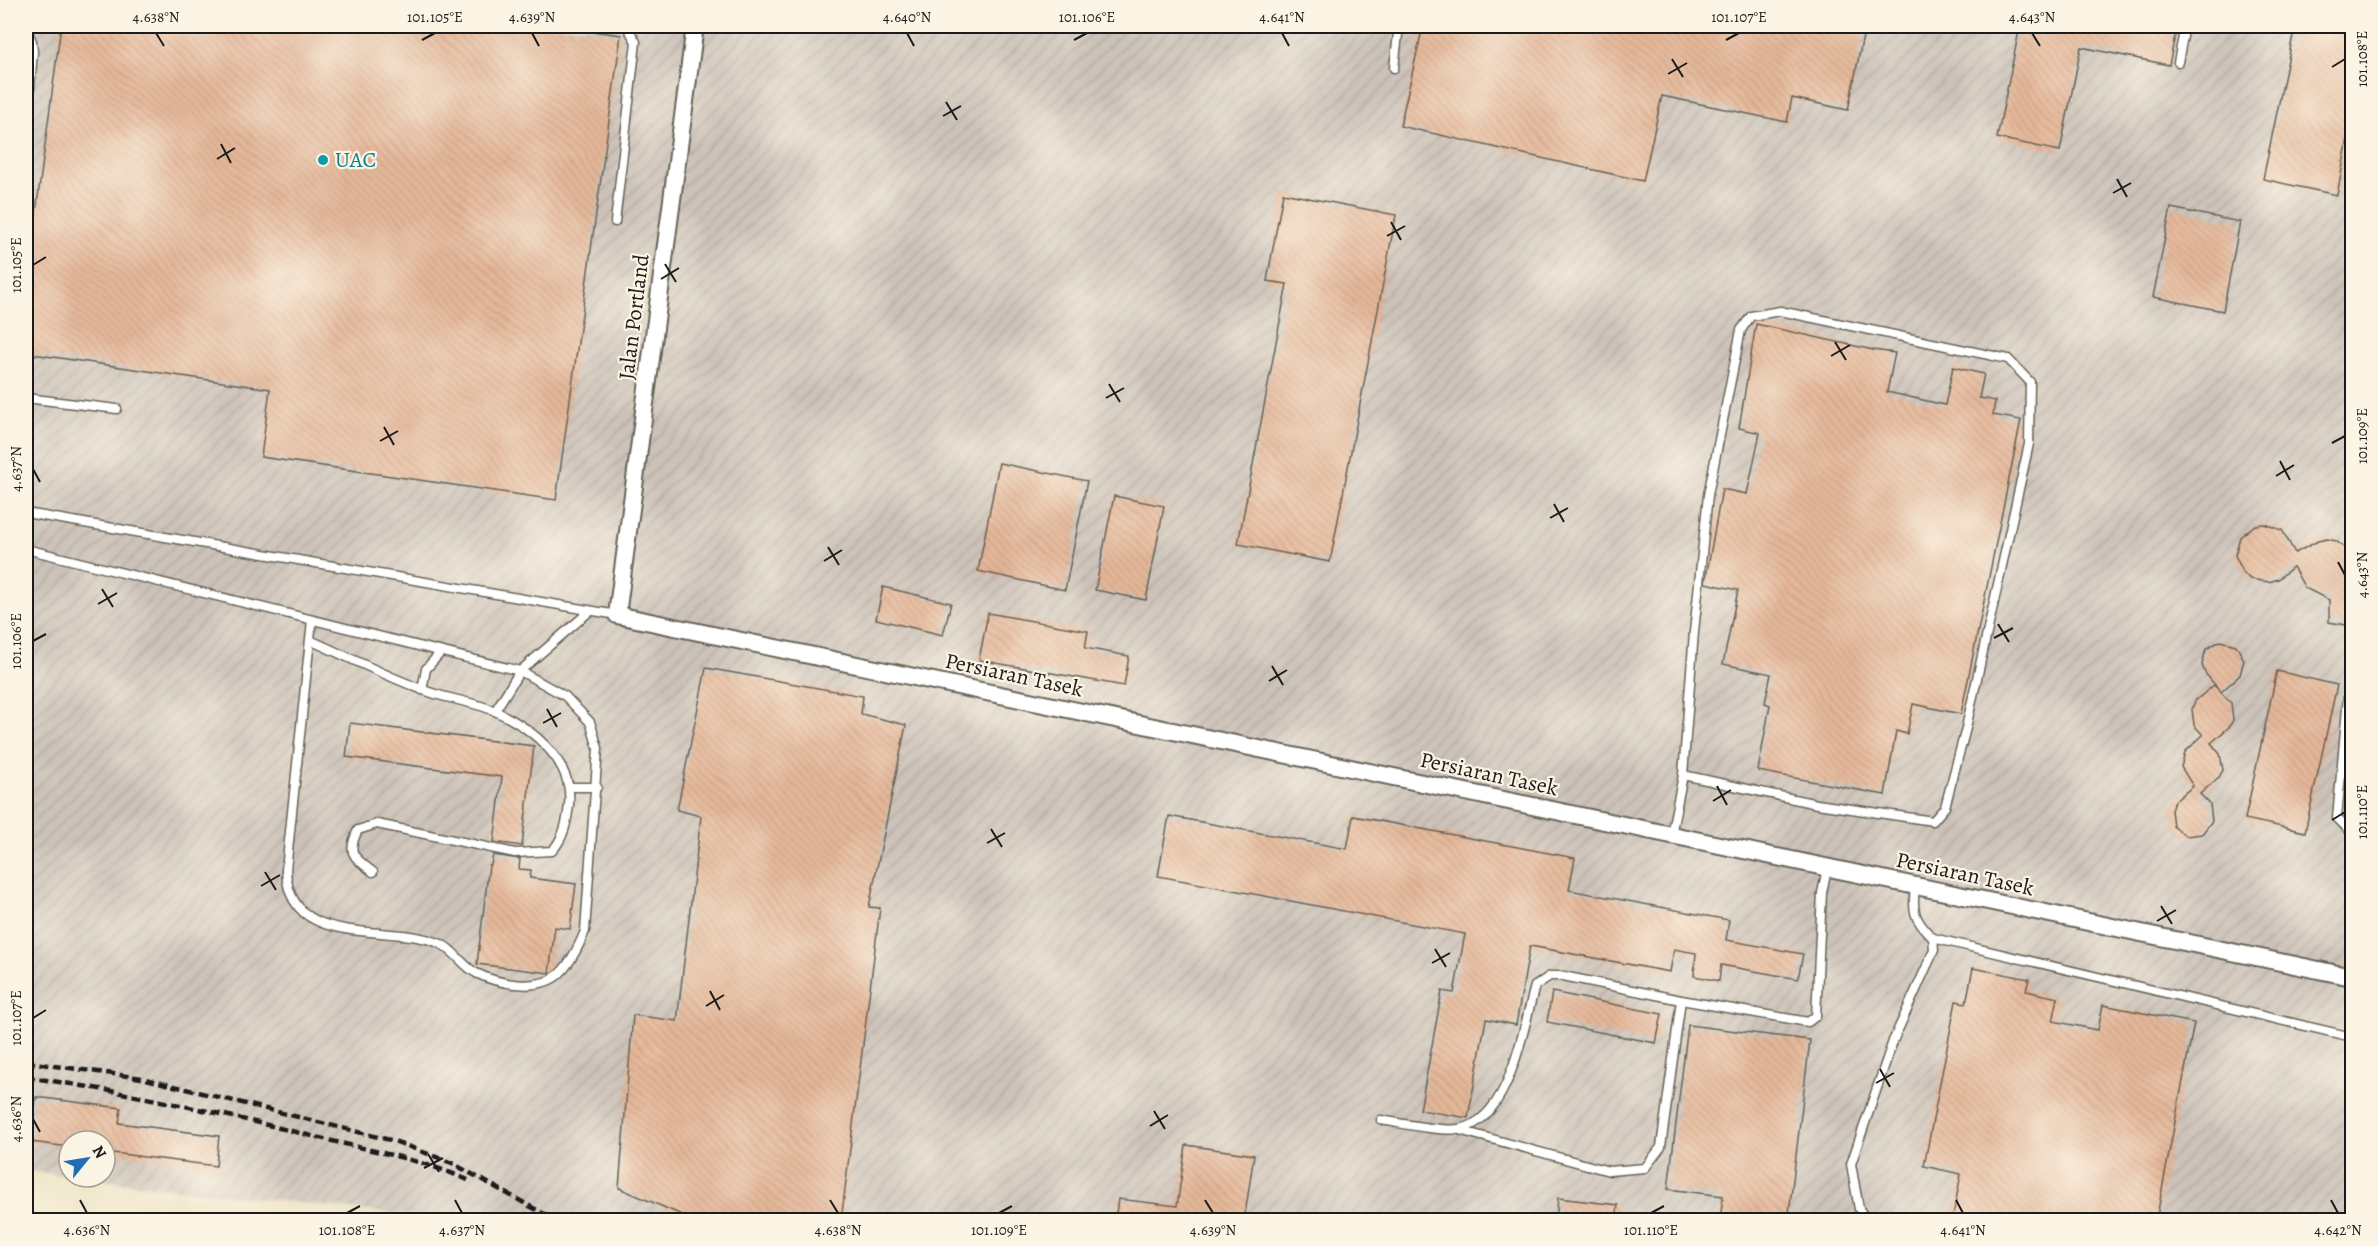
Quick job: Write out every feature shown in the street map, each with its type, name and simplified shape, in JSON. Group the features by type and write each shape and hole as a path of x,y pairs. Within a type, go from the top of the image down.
{"street":[{"name":"Jalan Portland","path":"617,615 695,26"},
{"name":"Persiaran Tasek","path":"617,615 2352,977"}],"lane":[{"path":"615,222 636,42 627,26"},
{"path":"1394,68 1399,26"},
{"path":"2178,62 2185,26"},
{"path":"26,28 33,52 26,134"},
{"path":"1671,835 1683,775 1708,495 1742,330 1751,316 1780,311 2008,359 2030,382 2029,444 1966,728 1945,807 1934,821 1817,804 1683,775"},
{"path":"26,398 117,409"},
{"path":"26,513 617,615"},
{"path":"26,549 520,671 565,696 590,722 598,748 585,932 576,951 558,975 541,983 499,982 475,972 443,945 413,937 332,928 295,906 287,886 286,870 312,641 312,620"},
{"path":"495,711 520,671 590,610"},
{"path":"312,641 422,690 495,711 544,742 558,760 569,788 561,842 552,851 515,853 377,824 358,830 351,844 352,853 373,872"},
{"path":"422,690 426,669 441,651"},
{"path":"2352,653 2350,699 2337,818 2352,832"},
{"path":"569,788 597,787"},
{"path":"1458,1130 1479,1122 1506,1085 1535,986 1550,976 1563,976 1681,1000 1808,1022 1816,1016 1822,893 1827,868"},
{"path":"1915,886 1912,909 1921,926 1933,939 2352,1037"},
{"path":"1868,1221 1859,1209 1851,1164 1893,1041 1934,950 1933,939"},
{"path":"1381,1120 1458,1130 1609,1171 1645,1168 1660,1147 1681,1000"}],"shaded area":[{"path":"26,26 2352,26 2352,1220 446,1220 117,1182 117,1129 57,1129 57,1175 26,1171"}],"building":[{"name":"UAC","path":"61,26 556,26 621,35 556,500 261,457 270,389 26,353 26,286"},
{"path":"1423,26 1865,26 1848,110 1792,98 1787,122 1662,96 1643,181 1400,126"},
{"path":"2020,26 2177,26 2169,65 2081,47 2060,151 1997,138"},
{"path":"2295,26 2352,26 2352,118 2337,195 2263,179"},
{"path":"1283,193 1396,215 1330,562 1238,544 1287,284 1267,281"},
{"path":"2171,208 2240,222 2223,311 2153,297"},
{"path":"1756,324 1895,353 1887,392 1945,405 1953,367 1984,374 1979,398 1995,401 1993,415 2021,420 1961,714 1913,704 1907,734 1896,731 1885,795 1758,771 1770,705 1765,703 1771,674 1723,664 1738,590 1705,583 1722,489 1747,494 1760,433 1739,428"},
{"path":"999,463 1087,481 1065,590 978,571"},
{"path":"1114,496 1164,506 1146,600 1095,590"},
{"path":"2264,524 2282,530 2295,553 2327,539 2336,541 2351,553 2352,626 2329,622 2329,600 2305,588 2293,567 2278,579 2269,582 2250,579 2243,572 2235,555 2240,537 2255,525"},
{"path":"883,587 951,603 943,635 876,619"},
{"path":"988,613 1088,631 1085,648 1129,656 1124,686 979,660"},
{"path":"2220,641 2236,645 2244,660 2240,675 2221,692 2205,673 2202,665 2206,649"},
{"path":"706,668 863,696 861,714 906,725 869,907 880,908 841,1221 696,1221 619,1188 633,1015 677,1021 701,816 677,810"},
{"path":"2277,671 2337,685 2305,832 2245,819"},
{"path":"2214,685 2231,703 2233,720 2229,727 2211,743 2220,754 2223,770 2219,777 2200,794 2210,804 2212,821 2202,834 2186,836 2173,826 2171,810 2174,802 2193,786 2181,767 2185,752 2203,735 2194,725 2192,709 2195,701"},
{"path":"350,723 534,746 522,846 494,842 502,777 346,757"},
{"path":"1169,816 1347,849 1353,816 1575,858 1569,890 1729,920 1726,940 1803,954 1798,979 1721,965 1719,981 1694,976 1696,953 1674,949 1670,972 1530,946 1516,1025 1486,1019 1468,1118 1420,1110 1442,991 1454,993 1465,934 1158,876"},
{"path":"493,855 520,859 519,869 531,870 530,878 576,884 570,929 555,927 549,973 477,964 489,865 491,865"},
{"path":"1973,968 2029,979 2026,991 2058,998 2053,1021 2098,1030 2103,1005 2194,1023 2156,1221 1952,1221 1961,1174 1924,1166 1956,1001 1966,1003"},
{"path":"1552,992 1662,1014 1656,1043 1547,1022"},
{"path":"1688,1025 1810,1040 1788,1221 1720,1221 1723,1196 1668,1189"},
{"path":"36,1097 121,1108 119,1123 219,1136 216,1166 117,1154 117,1129 57,1129 57,1145 31,1142"},
{"path":"1186,1145 1254,1155 1244,1221 1115,1221 1118,1199 1177,1206"},
{"path":"1558,1198 1618,1205 1616,1221 1556,1221"}],"railway":[{"path":"26,1062 142,1078 394,1141 452,1163 555,1220"},
{"path":"26,1077 136,1096 244,1119 414,1161 470,1181"}],"place":[{"name":"UAC","path":"323,160"}]}
